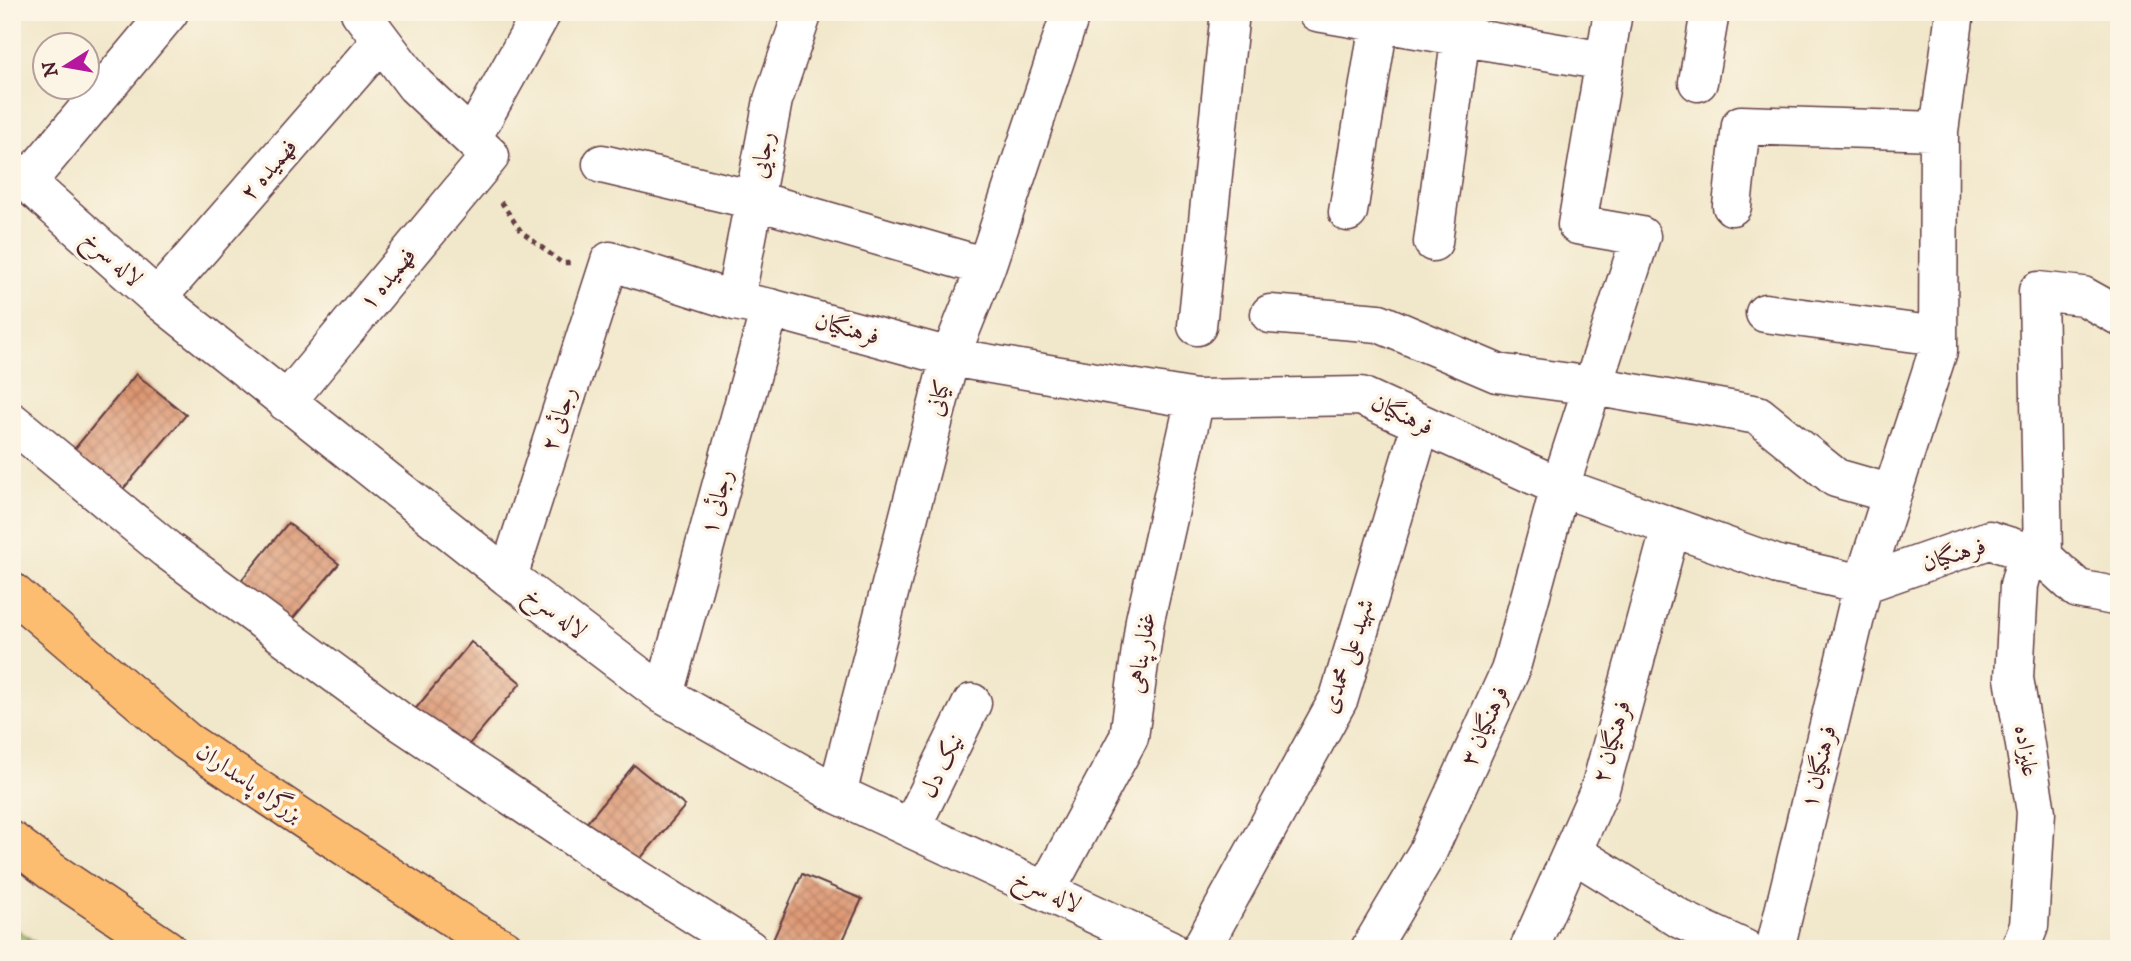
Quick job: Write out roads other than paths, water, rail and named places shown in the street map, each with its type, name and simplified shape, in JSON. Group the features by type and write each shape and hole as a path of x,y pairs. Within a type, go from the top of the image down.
{"highway":[{"name":"بزرگراه پاسداران","path":"12,592 186,741 505,949"},
{"path":"12,841 51,872 167,949"}],"street":[{"path":"19,176 169,12"},
{"name":"فهمیده ۱","path":"286,402 480,154 542,12"},
{"name":"رجایی","path":"753,305 754,200 773,100 803,12"},
{"name":"کیانی","path":"837,794 950,357 986,267 1071,12"},
{"path":"1197,326 1230,12"},
{"path":"1317,12 1379,23 1462,24 1605,61 1614,12"},
{"path":"1698,82 1710,12"},
{"name":"فرهنگیان ۱","path":"1775,949 1863,584 1938,351 1939,131 1955,12"},
{"path":"1348,212 1379,23"},
{"path":"1433,242 1462,24"},
{"path":"370,26 415,85 480,154"},
{"name":"فهمیده ۲","path":"157,299 370,26"},
{"name":"فرهنگیان ۳","path":"1370,949 1427,853 1510,671 1560,487 1641,236 1577,225 1605,61"},
{"path":"1732,206 1741,125 1939,131"},
{"path":"602,164 754,200 986,267"},
{"name":"لاله سرخ","path":"19,176 157,299 508,577 664,695 837,794 1169,949"},
{"name":"فرهنگیان","path":"610,261 753,305 950,357 1195,399 1361,396 1560,487 1778,565 1863,584 1989,540 2036,555 2078,589 2119,597"},
{"name":"رجائی ۲","path":"508,577 610,261"},
{"name":"علیزاده","path":"2020,949 2029,926 2036,812 2014,678 2019,585 2036,555 2038,291 2083,296 2119,316"},
{"name":"رجائی ۱","path":"664,695 753,305"},
{"path":"1765,313 1938,336"},
{"path":"1270,314 1379,323 1497,373 1593,386 1758,415 1836,478 1892,494"},
{"name":"غفار پناهی","path":"1046,891 1129,737 1145,620 1195,399"},
{"path":"12,422 166,549 398,720 620,868 749,949"},
{"name":"شهید علی محمدی","path":"1201,949 1339,698 1421,424"},
{"name":"فرهنگیان ۲","path":"1529,949 1600,789 1671,527"},
{"name":"نیک دل","path":"911,828 972,704"},
{"path":"1572,852 1682,920 1745,949"}]}
